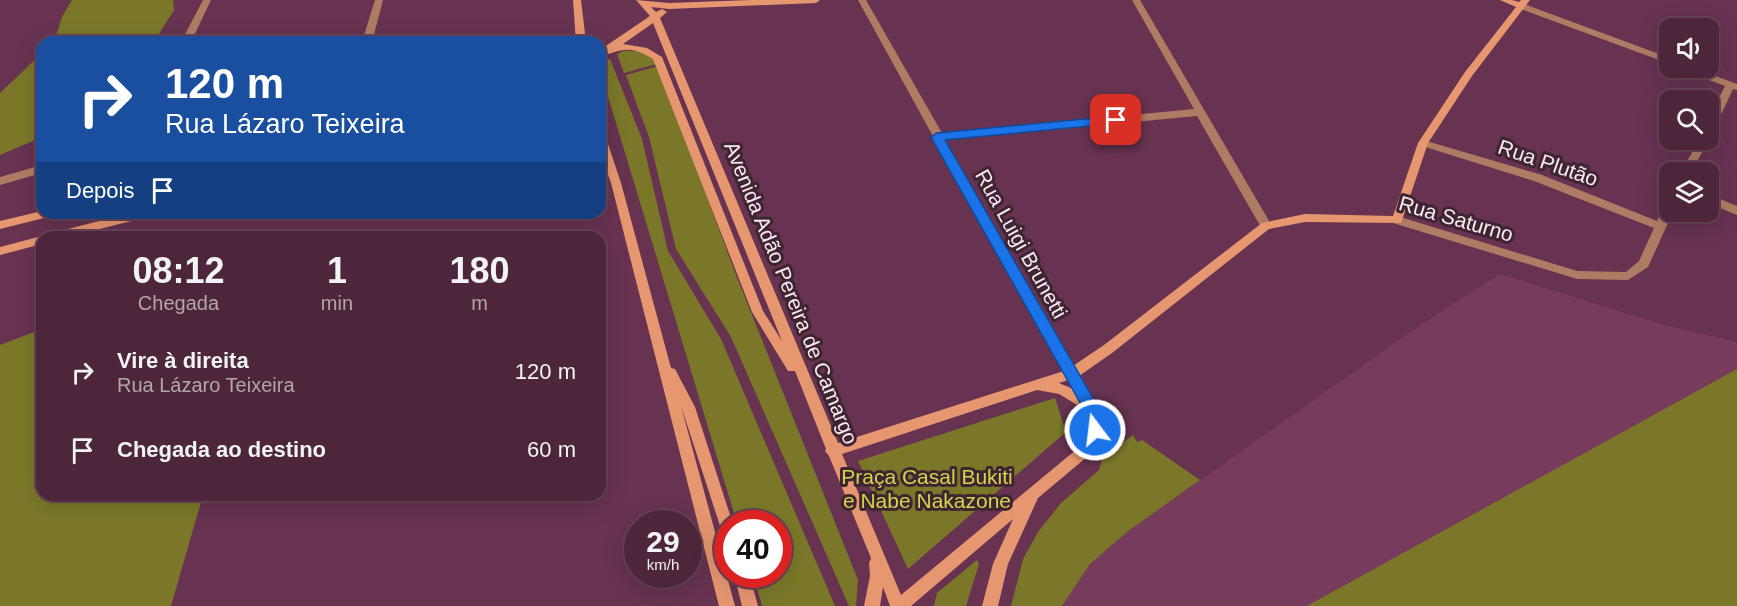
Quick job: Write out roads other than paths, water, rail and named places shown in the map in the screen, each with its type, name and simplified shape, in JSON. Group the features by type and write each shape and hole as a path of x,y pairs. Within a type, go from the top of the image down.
{"main road":[{"path":"577,0 580,36"},
{"path":"640,0 648,4 669,6 816,0"},
{"name":"Avenida Adão Pereira de Camargo","path":"640,0 655,17 832,451 898,606"},
{"path":"1397,220 1423,143 1468,74 1524,3 1504,0"},
{"path":"606,51 669,6"},
{"path":"611,48 634,46 649,51 657,57 758,312 812,401"},
{"path":"606,156 727,606"},
{"path":"0,225 36,216"},
{"name":"Rua Saturno","path":"1071,374 1108,349 1266,226 1305,218 1397,220"},
{"path":"76,231 123,219"},
{"path":"0,251 36,242"},
{"path":"659,348 688,407 721,510"},
{"path":"832,451 1071,374"},
{"name":"Rua Luigi Brunetti","path":"1071,374 1095,416"},
{"path":"898,606 1089,447 1095,430 1095,416 1073,394 1058,388 1031,386"},
{"path":"990,606 992,586 1004,550 1033,494"},
{"path":"872,544 877,576 872,606"},
{"path":"745,588 750,606"}],"street":[{"path":"189,36 207,0"},
{"path":"369,36 379,0"},
{"name":"Rua Luigi Brunetti","path":"862,0 1071,374"},
{"path":"1136,0 1266,226"},
{"path":"1524,3 1659,58"},
{"path":"1713,78 1734,86 1719,113"},
{"path":"937,137 1201,112"},
{"name":"Rua Plutão","path":"1423,143 1538,178 1659,226"},
{"path":"0,181 36,171"},
{"path":"1719,203 1737,211"},
{"name":"Rua Saturno","path":"1397,220 1577,275 1628,276 1644,264 1659,226"},
{"path":"1659,226 1661,222"}],"park label":[{"name":"Praça Casal Bukiti e Nabe Nakazone","path":"927,489"}]}
